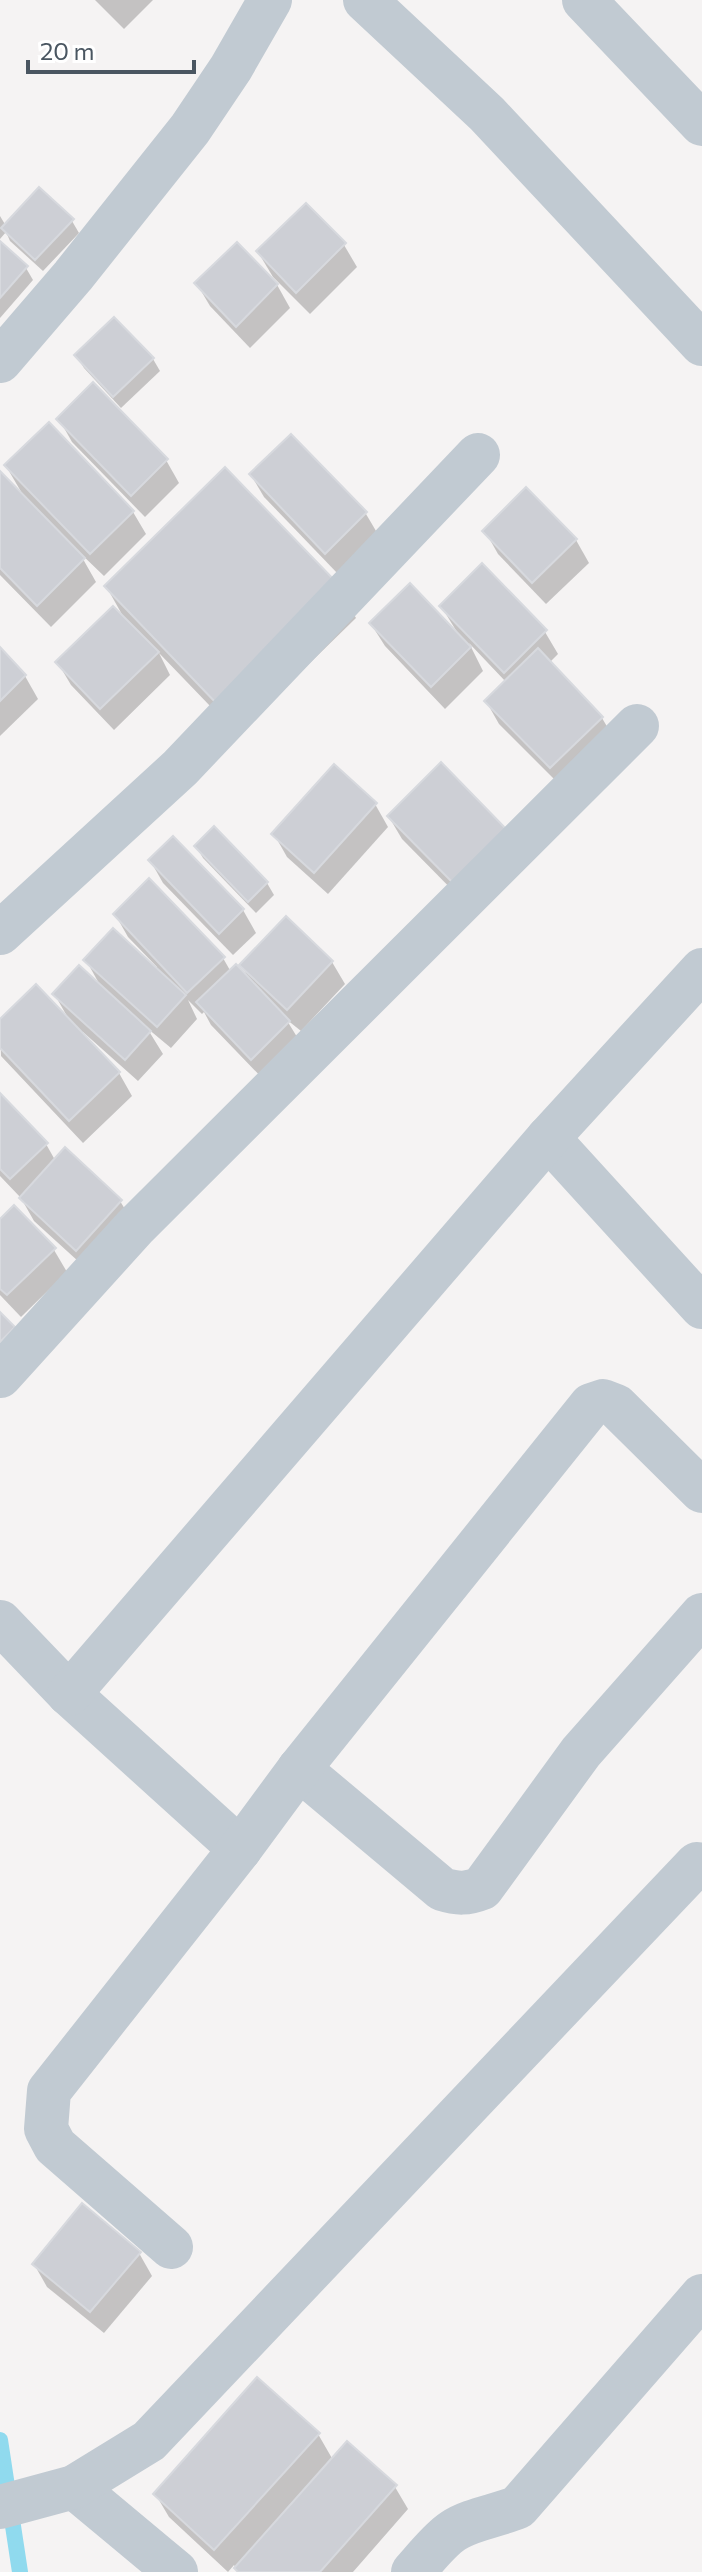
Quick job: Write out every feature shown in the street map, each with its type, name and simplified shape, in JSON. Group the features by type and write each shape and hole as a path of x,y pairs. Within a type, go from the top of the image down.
{"street":[{"path":"0,361 73,276 190,129 231,68 270,0"},
{"path":"584,0 702,124"},
{"path":"383,6 702,344"},
{"path":"0,933 180,768 478,455"},
{"path":"0,1376 135,1227 637,726"},
{"path":"69,1694 548,1138 702,970"},
{"path":"548,1138 699,1296"},
{"path":"171,2247 55,2146 46,2129 49,2091 240,1849 299,1769 591,1405 603,1401 616,1406 702,1491"},
{"path":"299,1769 442,1889 467,1894 482,1888 581,1752 702,1615"},
{"path":"0,1622 69,1694 240,1849"},
{"path":"10,2503 74,2487 149,2441 700,1864"},
{"path":"413,2572 451,2532 470,2522 518,2507 702,2296"},
{"path":"74,2487 176,2572"}],"building":[{"path":"39,187 74,219 35,260 1,228"},
{"path":"306,203 346,243 296,293 256,251"},
{"path":"0,241 28,266 0,298"},
{"path":"237,242 278,284 236,327 194,283"},
{"path":"114,317 154,358 113,397 74,355"},
{"path":"93,382 168,459 131,496 56,419"},
{"path":"49,422 134,511 90,554 4,465"},
{"path":"291,434 367,512 325,554 249,474"},
{"path":"225,467 341,587 219,706 104,586"},
{"path":"0,471 85,558 37,606 0,568"},
{"path":"526,487 577,539 532,583 482,531"},
{"path":"482,563 547,630 504,673 439,606"},
{"path":"410,583 471,647 431,687 369,623"},
{"path":"113,606 159,652 100,709 55,662"},
{"path":"0,647 26,675 0,701"},
{"path":"538,648 603,717 550,768 484,701"},
{"path":"441,762 510,833 456,886 387,816"},
{"path":"334,764 377,803 314,873 271,834"},
{"path":"214,826 268,882 248,902 194,846"},
{"path":"173,836 244,909 219,934 148,860"},
{"path":"149,878 225,957 187,993 113,914"},
{"path":"286,916 333,961 287,1010 239,965"},
{"path":"113,928 186,995 157,1027 83,960"},
{"path":"236,964 290,1021 251,1060 196,1002"},
{"path":"79,965 151,1031 125,1060 52,994"},
{"path":"36,984 120,1072 69,1121 0,1048 0,1019"},
{"path":"0,1093 48,1143 10,1179 0,1169"},
{"path":"65,1147 122,1200 76,1251 19,1198"},
{"path":"14,1205 56,1248 7,1295 0,1289 0,1219"},
{"path":"0,1312 15,1327 0,1342"},
{"path":"82,2203 141,2252 90,2312 32,2264"},
{"path":"257,2377 320,2433 214,2550 153,2494"},
{"path":"347,2441 397,2485 320,2572 238,2572 234,2568"}],"waterway":[{"path":"0,2440 20,2572"}]}
